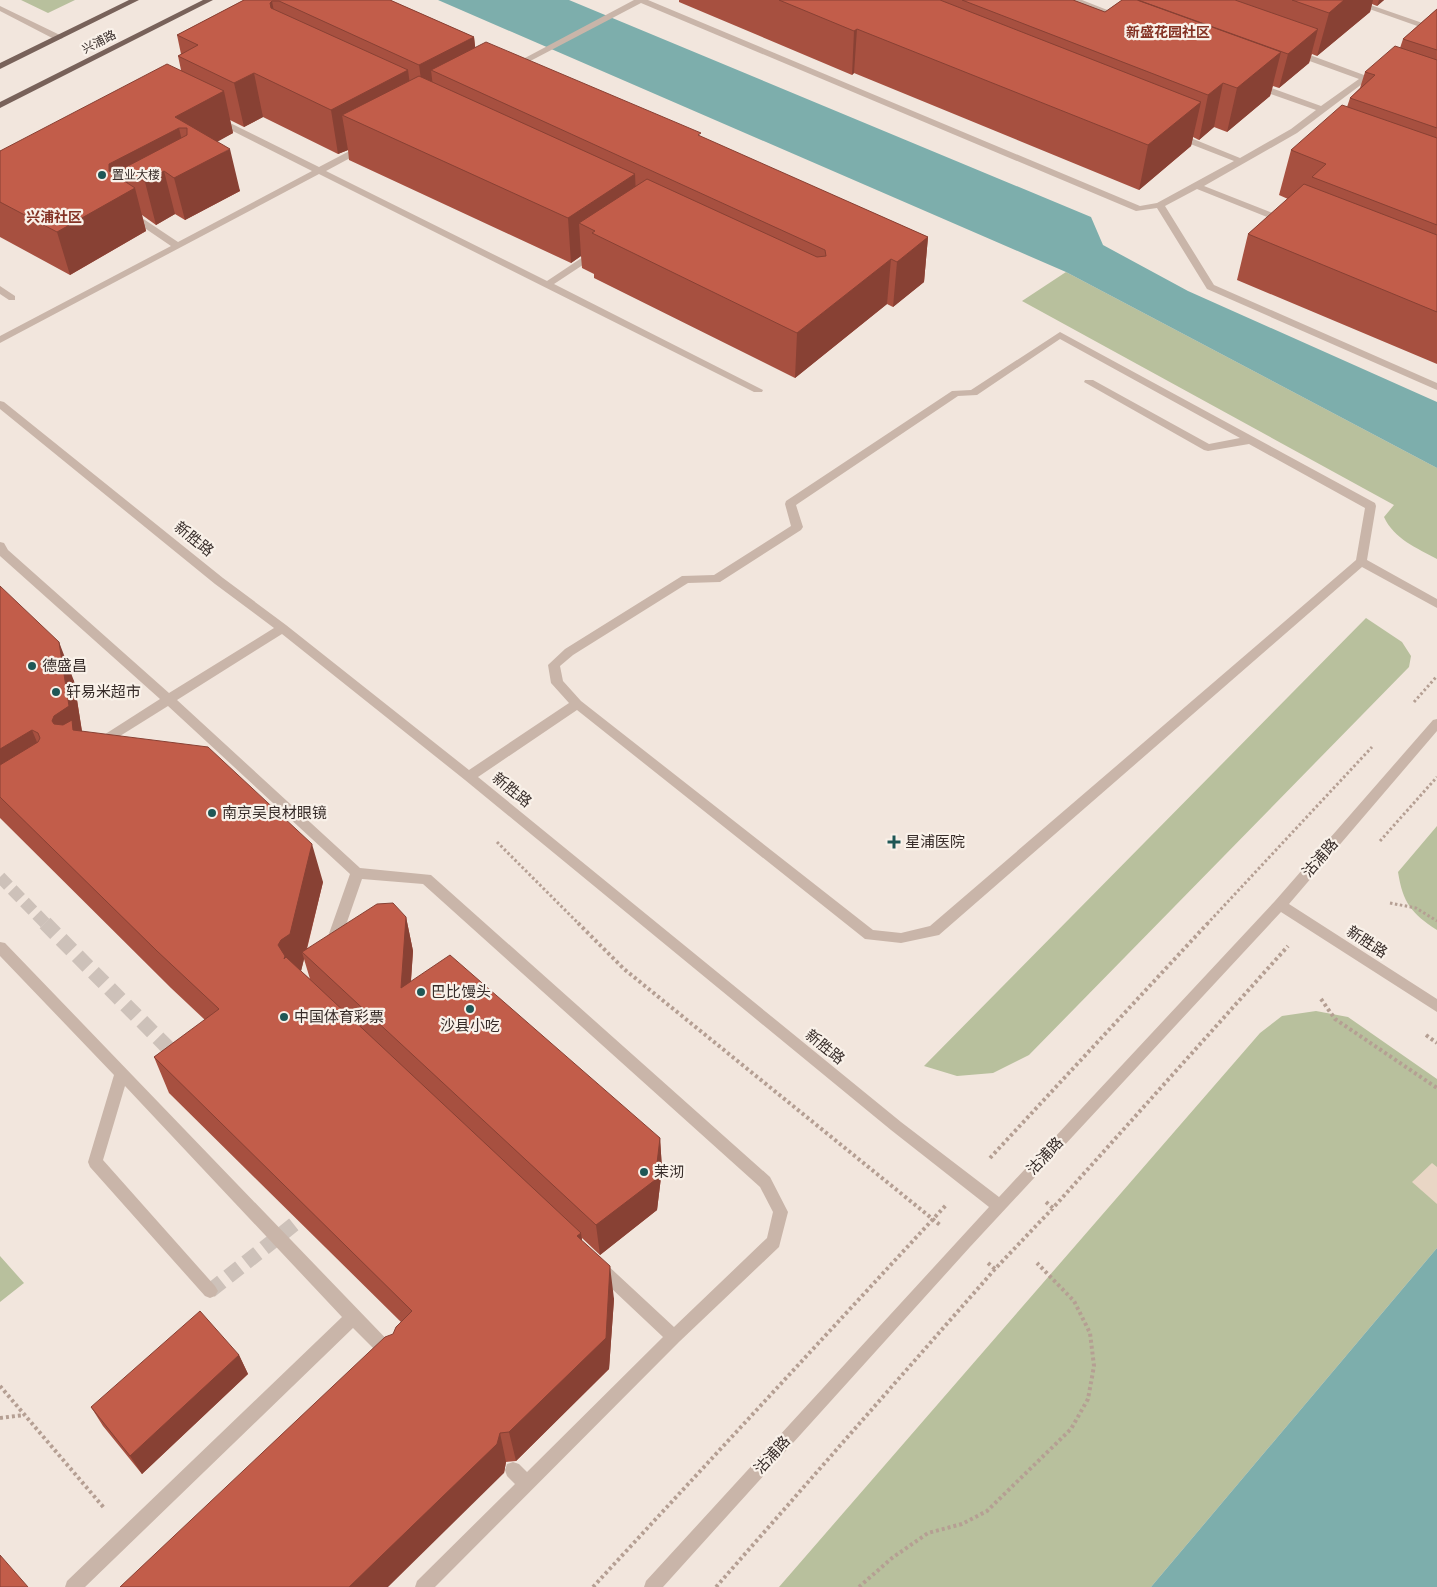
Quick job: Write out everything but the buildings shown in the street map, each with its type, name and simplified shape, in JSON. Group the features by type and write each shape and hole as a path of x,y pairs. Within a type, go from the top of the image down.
{"main road":[{"name":"兴浦路","path":"0,66 136,0"},
{"name":"兴浦路","path":"0,105 209,0"}],"street":[{"path":"619,0 631,5"},
{"path":"502,72 641,0 1139,209 1160,205 1299,133 1323,110 1380,67"},
{"path":"1074,0 1129,17 1118,25"},
{"path":"1348,0 1429,24 1437,31"},
{"path":"0,8 58,38"},
{"path":"1417,36 1429,24"},
{"path":"1291,52 1384,84"},
{"path":"1249,83 1323,110"},
{"path":"204,113 758,390"},
{"path":"1167,132 1241,162"},
{"path":"0,340 368,145"},
{"path":"1197,186 1298,226"},
{"path":"1160,205 1210,287 1437,387"},
{"path":"133,206 125,210 178,246"},
{"path":"548,284 606,246"},
{"path":"0,289 12,298"},
{"path":"1060,335 1371,506 1360,562 934,931 901,938 870,935 577,704 557,683 554,665 569,652 686,579 716,579 797,527 790,504 956,393 973,393 1060,335"},
{"path":"1089,382 1208,448 1250,440"},
{"name":"新胜路","path":"0,404 219,581 282,628 469,777 896,1126 1000,1206"},
{"path":"1,551 169,700 357,873 426,879 765,1182 781,1212 774,1242 674,1337 423,1587"},
{"path":"1360,562 1437,604"},
{"path":"91,750 282,628"},
{"path":"469,777 577,704"},
{"name":"沽浦路","path":"652,1587 964,1242 1000,1206 1280,904 1437,723"},
{"path":"328,956 357,873"},
{"name":"新胜路","path":"1280,904 1437,1006"},
{"path":"0,947 122,1073 352,1318 396,1359"},
{"path":"122,1073 96,1162 210,1291"},
{"path":"587,1255 674,1337"},
{"path":"73,1587 352,1318"},
{"path":"513,1470 527,1484"}],"path":[{"path":"1410,705 1437,676"},
{"path":"593,1587 1377,742"},
{"path":"1374,847 1437,777"},
{"path":"492,837 624,969 932,1220 964,1242 995,1269"},
{"path":"1390,903 1416,908 1437,921"},
{"path":"716,1587 995,1269 1053,1208 1308,923"},
{"path":"1321,999 1335,1019 1437,1088"},
{"path":"859,1587 892,1558 928,1533 962,1524 986,1510 1070,1429 1088,1399 1094,1366 1090,1332 1074,1301 1037,1263"},
{"path":"0,1386 126,1534"},
{"path":"0,1418 24,1415"}],"green space":[{"path":"21,0 75,0 48,13"},
{"path":"1066,272 1437,468 1437,559 1414,547 1388,525 1384,517 1394,505 1022,301"},
{"path":"1366,618 1402,642 1411,656 1409,667 1029,1055 993,1073 957,1076 924,1066"},
{"path":"1437,826 1437,930 1421,918 1410,906 1403,892 1398,872"},
{"path":"1316,1011 1348,1017 1437,1079 1437,1248 1151,1587 779,1587 1260,1033 1282,1016"},
{"path":"0,1256 24,1283 0,1302"}],"shaded area":[{"path":"1432,1163 1437,1167 1437,1204 1412,1182"}],"water":[{"path":"438,0 569,0 1091,217 1103,245 1188,291 1437,402 1437,468 1066,272"},
{"path":"1437,1248 1437,1587 1151,1587"}],"tunnel":[{"path":"0,877 46,924"},
{"path":"45,923 179,1059"},
{"path":"210,1291 312,1210"}],"place":[{"name":"置业大楼","path":"102,175"},
{"name":"德盛昌","path":"32,666"},
{"name":"轩易米超市","path":"56,692"},
{"name":"南京吴良材眼镜","path":"212,813"},
{"name":"星浦医院","path":"894,842"},
{"name":"巴比馒头","path":"421,992"},
{"name":"沙县小吃","path":"470,1009"},
{"name":"中国体育彩票","path":"284,1017"},
{"name":"茉沏","path":"644,1172"}],"district":[{"name":"新盛花园社区","path":"1168,32"},
{"name":"兴浦社区","path":"54,217"}]}
